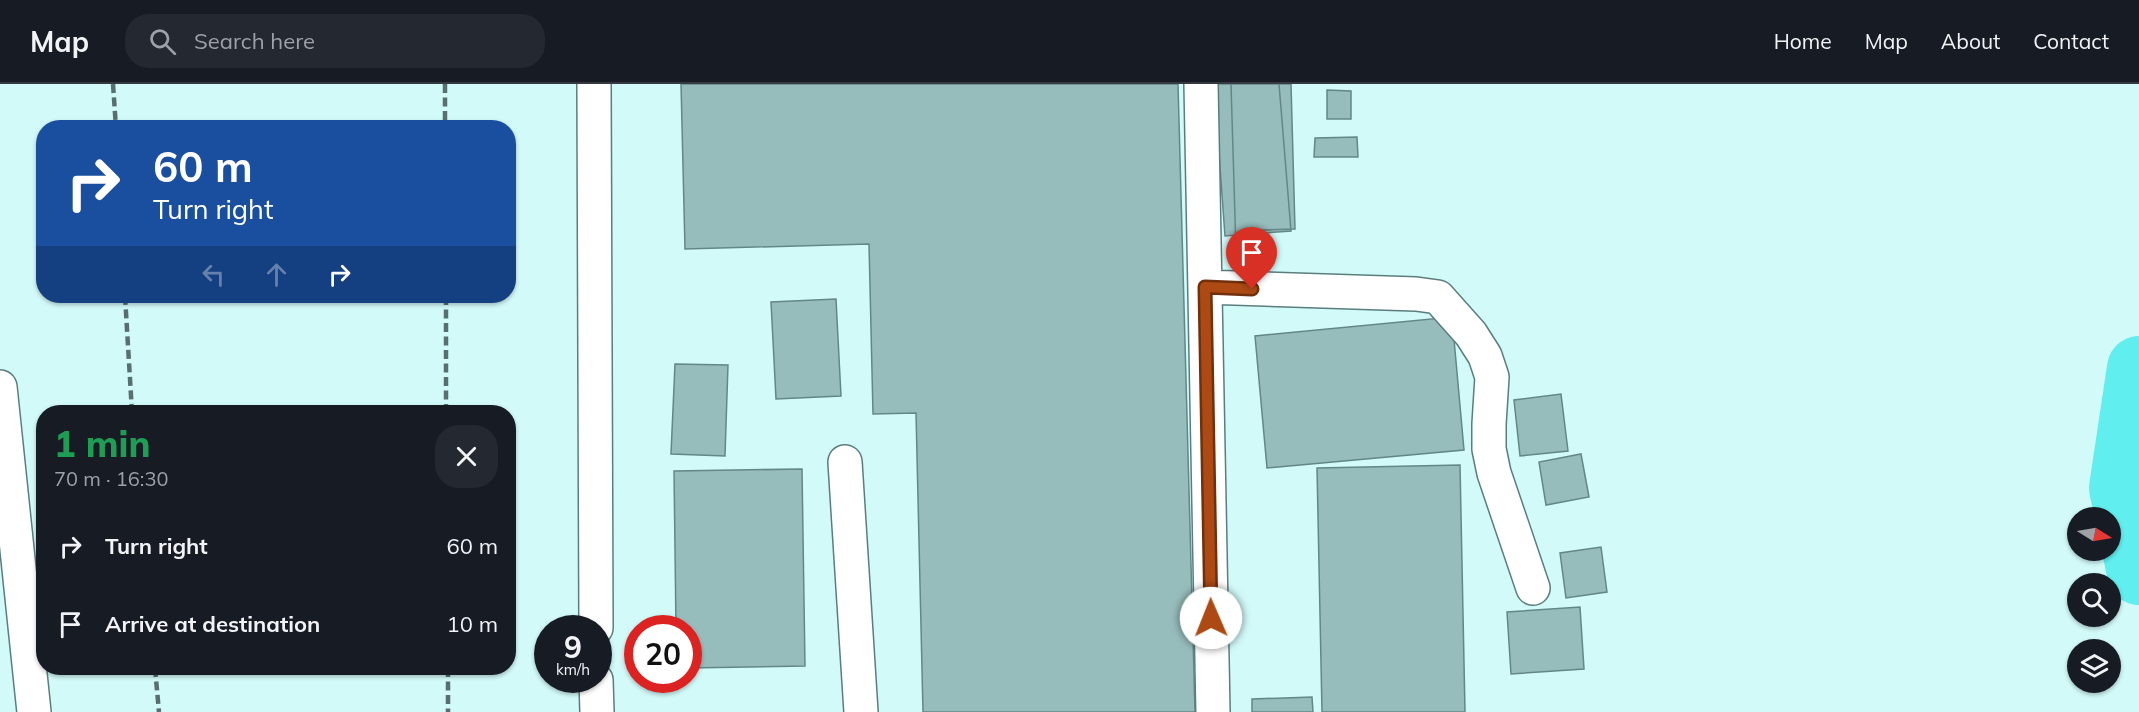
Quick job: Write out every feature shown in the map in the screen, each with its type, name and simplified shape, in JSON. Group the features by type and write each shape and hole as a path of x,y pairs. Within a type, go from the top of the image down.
{"street":[{"path":"594,84 596,615"},
{"path":"1201,84 1213,712"},
{"path":"1205,287 1416,294 1438,297 1471,334 1485,356 1492,377 1489,424 1494,473 1533,588"},
{"path":"0,387 34,712"},
{"path":"845,462 861,712"},
{"path":"596,693 597,712"}],"building":[{"path":"681,84 1178,84 1195,712 923,712 916,413 873,414 869,244 685,249"},
{"path":"1214,84 1279,84 1291,231 1225,236"},
{"path":"1231,84 1291,84 1295,229 1261,230 1262,249 1236,250"},
{"path":"1327,90 1351,91 1351,119 1327,119"},
{"path":"1357,137 1358,157 1314,157 1315,138"},
{"path":"836,299 841,396 776,399 771,302"},
{"path":"1452,317 1464,450 1267,468 1255,336"},
{"path":"675,364 728,365 725,456 671,454"},
{"path":"1561,394 1568,451 1520,456 1514,400"},
{"path":"1581,454 1589,497 1546,505 1539,462"},
{"path":"1460,465 1465,712 1322,712 1317,468"},
{"path":"802,469 805,666 702,668 702,615 676,615 674,471"},
{"path":"1601,547 1607,592 1566,598 1560,553"},
{"path":"1580,607 1584,669 1511,674 1507,612"},
{"path":"1312,697 1313,712 1252,712 1252,699"}],"waterway":[{"path":"2139,368 2121,488 2139,573"}],"railway":[{"path":"113,84 115,120"},
{"path":"445,84 445,120"},
{"path":"125,303 132,405"},
{"path":"446,303 446,405"},
{"path":"156,675 159,712"},
{"path":"448,675 448,712"}],"route":[{"path":"1211,618 1205,287 1252,289"}]}
